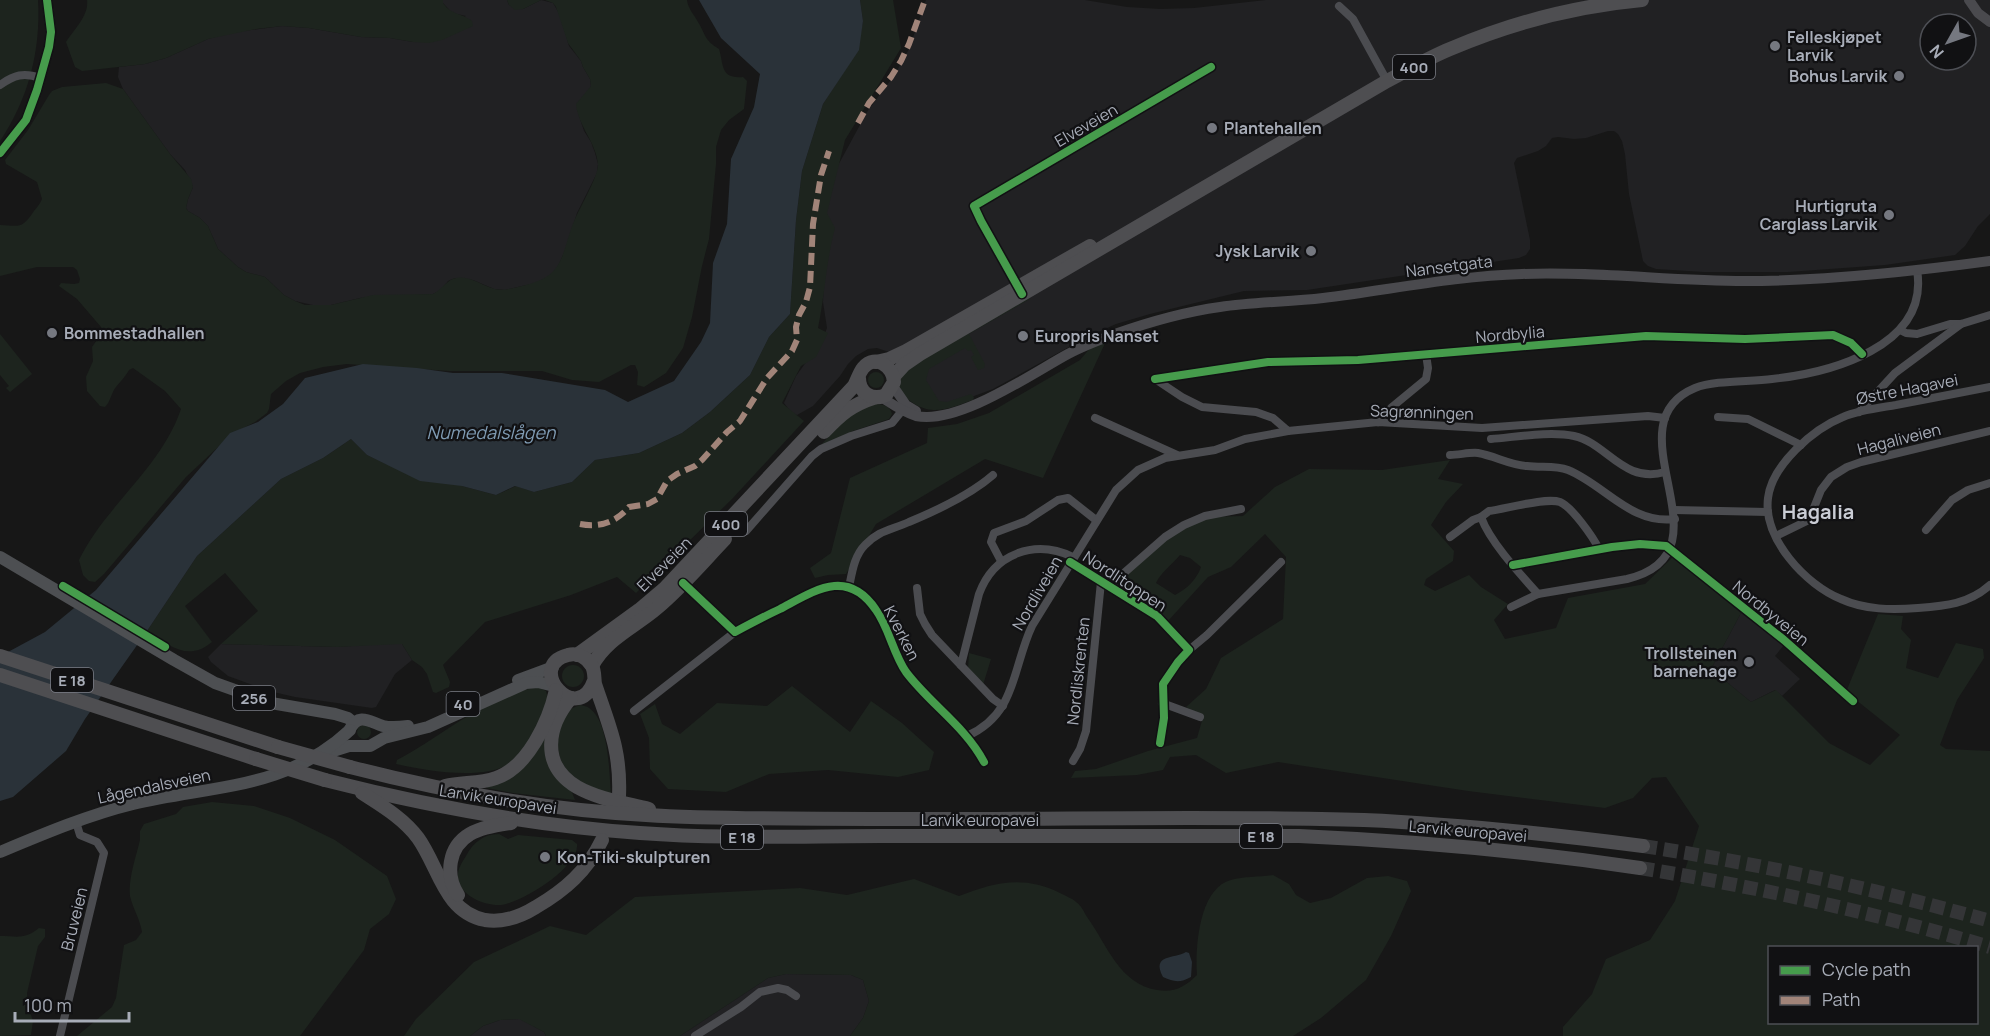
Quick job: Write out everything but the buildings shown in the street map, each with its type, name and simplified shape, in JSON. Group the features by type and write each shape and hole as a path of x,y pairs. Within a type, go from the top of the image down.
{"highway":[{"name":"400","path":"859,378 862,369 867,364 889,359 906,351 1020,290 1164,212 1388,81 1447,50 1510,26 1560,12 1642,0"},
{"name":"400","path":"878,397 890,391 893,381 904,365 1020,290"},
{"path":"876,362 888,366 893,381"},
{"path":"859,378 861,389 866,394 878,397"},
{"name":"Elveveien","path":"577,655 665,588 828,415 859,378"},
{"name":"Elveveien","path":"592,666 607,645 657,609 683,584 840,415 854,405 878,397"},
{"name":"400","path":"553,667 556,662 566,656 577,655"},
{"path":"577,655 586,658 592,666 594,681 608,721 617,754 618,796"},
{"name":"Larvik europavei","path":"0,656 278,747 350,767 438,788 543,805 632,814 680,816 1364,820 1509,830 1643,846"},
{"path":"553,667 555,688 563,695 577,697 594,705 608,721"},
{"name":"Larvik europavei","path":"0,675 325,780 436,806 523,821 639,833 742,837 1226,836 1367,839 1521,852 1640,868"},
{"path":"577,697 590,690 594,681"},
{"name":"E 18","path":"438,788 458,783 487,781 512,770 535,742 552,706 555,688"},
{"name":"E 18","path":"577,697 556,719 551,734 555,760 566,777 576,786 605,798 680,816"},
{"name":"E 18","path":"352,787 393,814 414,833 425,848 447,894 464,912 481,919 500,921 522,916 557,895 573,881 594,856 602,840"},
{"name":"E 18","path":"523,821 489,827 466,837 452,857 450,877 454,890 463,902 482,912 506,913 537,906"}],"main road":[{"path":"0,153 26,120 40,78 51,32 47,0"},
{"path":"1969,0 1978,13 1990,21"},
{"name":"Nansetgata","path":"878,397 904,408 933,416 963,409 992,397 1101,339 1156,320 1220,307 1322,298 1453,279 1522,274 1584,274 1746,281 1835,278 1990,261"},
{"path":"893,381 904,408"},
{"name":"256","path":"0,557 203,677 242,694 285,706 335,714 352,726"},
{"name":"40","path":"352,726 362,718 392,727 412,725 553,667"},
{"name":"40","path":"360,747 365,748 384,738 428,727 526,683 538,682 555,688"},
{"path":"372,720 379,734 374,743"},
{"path":"352,726 352,740 360,747"},
{"name":"Lågendalsveien","path":"316,756 352,726"},
{"name":"Lågendalsveien","path":"0,852 76,822 135,804 267,778 342,747 360,747"}],"street":[{"path":"1339,6 1353,19 1388,81"},
{"name":"Elveveien","path":"1020,290 974,206 1211,67"},
{"path":"0,85 16,75 40,78"},
{"path":"1511,607 1538,594 1639,576 1655,567 1670,549 1674,536 1674,510 1665,472 1662,440 1665,418 1674,402 1696,387 1815,373 1846,362 1890,339 1912,314 1916,304 1919,292 1917,270"},
{"path":"1900,330 1917,334 1990,315"},
{"path":"1859,412 1895,373 1961,324"},
{"name":"Nordbylia","path":"1288,430 1273,418 1256,412 1202,407 1155,379 1268,362 1358,360 1646,336 1745,339 1822,334 1833,335 1851,343 1862,354"},
{"path":"1378,422 1392,407 1426,379 1428,368 1426,354"},
{"name":"Østre Hagavei","path":"1768,512 1768,498 1778,471 1801,445 1832,422 1859,412 1990,387"},
{"path":"746,531 812,456 821,449 851,436 892,423 904,408"},
{"name":"Sagrønningen","path":"1288,430 1378,422 1482,428 1648,416 1665,418"},
{"path":"1718,417 1748,419 1801,445"},
{"path":"1095,418 1177,455"},
{"name":"Nordliveien","path":"967,736 986,726 1003,706 1014,685 1022,651 1032,626 1116,490 1138,470 1166,458 1215,450 1245,439 1288,430"},
{"name":"Hagaliveien","path":"1776,536 1809,520 1824,484 1847,467 1990,431"},
{"path":"1491,439 1563,434 1577,436 1628,468 1647,474 1665,472"},
{"path":"1450,455 1477,453 1515,465 1560,467 1571,471 1632,511 1650,519 1675,519"},
{"path":"634,711 735,632 814,590 831,585 849,587 853,566 864,546 880,532 908,523 980,487 993,475"},
{"path":"1926,530 1952,500 1968,490 1990,483"},
{"path":"961,665 983,584 994,567 1001,561 991,542 994,533 1026,521 1058,500 1068,498 1096,520"},
{"path":"1450,537 1489,511 1548,501 1559,502 1566,506 1593,538 1599,549"},
{"path":"1104,584 1184,525 1205,516 1241,509"},
{"path":"1674,510 1768,512 1769,521 1776,536 1793,563 1814,583 1842,600 1863,606 1898,609 1946,606 1974,597 1990,585"},
{"path":"1481,517 1513,566 1538,594"},
{"path":"1513,566 1599,549 1640,544 1661,544 1670,549"},
{"name":"Nordlitoppen","path":"1001,561 1027,551 1047,548 1072,559 1104,584 1157,616 1190,650"},
{"name":"Nordbyveien","path":"1670,549 1784,640 1853,701"},
{"path":"1160,743 1164,724 1162,684 1178,662 1281,562"},
{"path":"683,584 735,632"},
{"name":"Nordliskrenten","path":"1073,761 1080,750 1086,731 1104,584"},
{"name":"Kverken","path":"849,587 866,597 878,611 904,668 915,683 967,736 984,762"},
{"path":"917,588 920,614 932,635 993,699 1003,706"},
{"path":"1162,704 1200,717"},
{"name":"Bruveien","path":"60,1036 104,853 97,842 80,835 76,822"},
{"path":"695,1036 760,992 768,989 787,990 796,996"}],"shaded area":[{"path":"0,0 38,0 38,19 31,74 18,108 0,141"},
{"path":"87,0 443,0 446,7 472,21 473,26 442,40 429,43 361,37 282,26 208,39 166,58 145,64 82,71 75,67 66,42 86,11"},
{"path":"443,0 507,0 509,5 523,9 541,0 553,3 560,15 569,46 581,61 590,79 591,86 577,104 577,109 584,131 595,153 598,164 597,173 577,213 557,269 547,278 536,283 505,290 494,289 473,280 455,278 433,294 360,298 317,306 295,301 284,295 265,277 246,272 238,267 218,249 208,226 186,208 193,187 185,170 170,154 123,89 118,77 119,67 145,64 166,58 208,39 228,33 282,26 413,42 466,16 452,13"},
{"path":"507,0 541,0 523,9 515,10"},
{"path":"545,0 687,0 706,37 719,49 724,70 730,76 743,77 747,81 744,109 729,120 721,130 716,147 709,239 692,317 683,348 666,373 644,387 637,385 638,372 635,365 599,382 572,380 542,371 449,371 347,364 300,373 271,394 267,413 232,434 186,477 104,574 95,582 89,581 83,575 79,560 90,540 160,450 181,409 165,391 133,368 116,387 105,407 100,406 87,391 86,377 93,361 92,347 102,333 101,327 77,299 59,286 61,283 79,283 77,270 73,267 37,267 0,276 0,225 23,224 42,199 37,182 6,164 5,160 28,130 52,91 62,87 106,83 123,89 191,179 193,187 186,208 208,226 218,249 238,267 246,272 265,277 284,295 295,301 305,305 331,305 373,295 433,294 450,280 461,277 490,288 508,289 537,282 555,270 598,169 597,156 580,120 576,104 591,86 590,79 568,43 556,7"},
{"path":"860,0 893,0 901,48 845,140 827,213 835,228 818,328 828,333 816,357 801,366 782,403 804,421 732,499 636,593 617,577 571,595 485,622 443,665 450,682 449,687 436,693 433,692 427,674 412,660 402,644 337,647 221,644 258,611 225,573 185,606 212,642 195,651 179,650 147,631 197,556 281,479 323,458 351,439 367,455 386,464 496,495 516,486 534,492 572,482 595,460 639,453 682,433 710,412 750,375 769,337 790,314 796,220 802,171 823,104 858,50 863,21"},
{"path":"926,0 1085,0 1127,7 1160,9 1194,8 1266,0 1990,0 1990,214 1955,255 1885,265 1788,272 1704,272 1656,269 1643,261 1629,194 1625,154 1618,134 1608,131 1586,138 1552,138 1546,146 1517,158 1514,163 1530,240 1530,249 1526,255 1519,258 1307,290 1244,291 1150,314 1116,324 1085,338 993,389 939,409 889,352 877,348 868,349 848,364 813,406 797,415 792,413 784,403 796,376 823,339 827,328 823,302 826,211 835,171 867,112 895,74 909,49"},
{"path":"1031,295 1030,299 969,334 985,364 984,368 978,370 971,357 974,355 971,350 968,351 965,348 929,369 926,380 939,401 947,402 971,394 974,397 973,400 950,408 929,410 905,397 899,385 908,367"},
{"path":"0,334 32,374 10,392 6,388 9,386 0,375"},
{"path":"1106,341 1043,478 985,459 876,524 846,574 815,578 810,568 831,553 850,478 927,443 928,428 957,424 989,413 1080,360 1091,347"},
{"path":"876,372 884,380 876,388 868,380"},
{"path":"873,404 887,407 892,414 889,419 821,445 846,417"},
{"path":"1450,460 1438,479 1463,484 1446,502 1431,525 1454,551 1453,561 1426,579 1424,585 1435,591 1469,575 1481,587 1508,604 1494,620 1505,639 1556,628 1568,598 1645,584 1673,557 1741,613 1711,669 1751,702 1776,690 1829,743 1870,765 1900,735 1846,692 1878,614 1903,616 1901,629 1911,640 1906,668 1938,678 1956,643 1983,649 1984,658 1957,700 1940,745 1946,749 1990,751 1990,1036 1563,1036 1563,1027 1592,994 1606,959 1650,940 1675,901 1699,826 1666,777 1652,778 1633,798 1605,808 1468,791 1278,762 1226,773 1196,755 1170,757 1163,770 1137,775 1071,778 1075,771 1096,769 1148,751 1197,738 1203,717 1186,707 1206,689 1221,658 1283,619 1286,557 1265,534 1231,567 1208,577 1168,621 1113,585 1179,529 1208,517 1243,516 1275,487 1309,469 1382,470","holes":["1180,555 1190,558 1201,567 1197,576 1184,590 1175,595 1156,583"]},
{"path":"1741,613 1784,645 1775,656 1800,679 1782,696 1775,690 1751,702 1711,669"},
{"path":"221,644 337,647 402,644 412,660 395,674 376,707 372,708 269,691 228,676 208,657"},
{"path":"969,653 991,659 983,685 968,669"},
{"path":"569,665 577,665 584,672 584,680 577,687 569,687 562,680 562,672"},
{"path":"792,686 850,732 871,701 902,723 934,752 929,770 898,777 828,770 769,774 726,792 668,789 650,769 649,738 640,714 655,704 662,724 680,734 717,703 767,706"},
{"path":"538,687 546,691 547,695 543,713 523,751 506,766 476,773 459,773 425,770 396,764 397,760 482,708 500,699"},
{"path":"580,705 589,708 601,724 607,748 611,794 577,779 563,764 559,754 558,742 563,720 569,711"},
{"path":"364,725 369,727 371,732 369,737 364,739 359,737 357,732 359,727"},
{"path":"546,727 575,800 487,788 488,785"},
{"path":"212,802 254,806 290,818 335,840 387,876 396,899 389,914 370,929 364,950 300,1036 77,1036 112,1007 116,998 124,945 136,940 142,932 131,901 130,882 140,831 144,824 176,814 183,807"},
{"path":"499,834 508,839 518,835 572,840 577,844 569,863 548,882 522,898 510,903 495,905 474,899 463,890 459,884 458,872 475,843 488,836"},
{"path":"1273,875 1289,884 1296,895 1310,903 1331,898 1367,878 1388,876 1407,881 1411,891 1391,936 1366,980 1321,1018 1293,1036 850,1036 863,1018 869,1001 863,980 851,975 786,974 768,978 680,1036 546,1036 544,1032 519,1019 500,1020 483,1026 470,1036 404,1036 416,1019 474,962 550,926 586,935 635,897 800,888 847,895 914,879 959,896 1010,882 1047,887 1073,899 1079,905 1115,961 1133,980 1157,990 1174,990 1184,986 1197,975 1198,935 1201,920 1212,894 1220,885 1231,880"},
{"path":"39,928 45,929 45,937 38,946 27,993 33,1021 31,1035 0,1036 0,936 25,936"},
{"path":"786,974 851,975 863,980 869,1001 863,1018 850,1036 680,1036 768,978"},
{"path":"520,1019 544,1032 546,1036 470,1036 483,1026 500,1020"}],"water":[{"name":"Numedalslågen","path":"699,0 860,0 863,21 859,50 823,104 802,171 796,220 790,314 769,337 750,375 710,412 682,433 639,453 595,460 572,482 534,492 515,486 496,495 462,486 420,481 367,455 351,439 323,458 281,479 197,556 85,719 66,751 13,797 0,801 0,659 8,652 45,632 96,590 230,433 258,422 283,404 305,378 363,364 453,373 502,373 605,390 628,402 674,381 701,342 710,323 713,263 727,224 731,159 754,107 760,74 721,38"},
{"path":"1186,952 1189,953 1192,962 1191,977 1177,981 1163,977 1160,970 1162,961"}],"pier":[{"path":"84,597 148,635 140,646 72,606"}],"tunnel":[{"path":"1643,846 1818,878 1990,921"},
{"path":"1640,868 1816,902 1990,947"}],"marked path":[{"path":"858,123 869,103 901,61 925,0"},
{"path":"580,524 607,523 619,517 629,507 648,504 657,499 667,481 695,466 740,421 767,378 792,351 797,340 796,327 799,315 810,287 813,224 821,175 829,151"}],"cycle path":[{"path":"0,153 26,120 37,90 51,32 47,0"},
{"path":"1022,294 974,206 1211,67"},
{"path":"1155,379 1268,362 1358,360 1646,336 1745,339 1833,335 1851,343 1862,354"},
{"path":"1513,565 1612,547 1640,544 1666,546 1784,640 1853,701"},
{"path":"1070,562 1157,616 1189,650 1163,684 1164,718 1160,743"},
{"path":"683,583 735,632 818,590 842,586 854,589 865,597 876,610 898,657 915,684 967,737 984,762"},
{"path":"63,586 165,647"}],"place":[{"name":"Felleskjøpet Larvik","path":"1775,46"},
{"name":"Bohus Larvik","path":"1899,76"},
{"name":"Plantehallen","path":"1212,128"},
{"name":"Hurtigruta Carglass Larvik","path":"1889,215"},
{"name":"Jysk Larvik","path":"1311,251"},
{"name":"Bommestadhallen","path":"52,333"},
{"name":"Europris Nanset","path":"1023,336"},
{"name":"Trollsteinen barnehage","path":"1749,662"},
{"name":"Kon-Tiki-skulpturen","path":"545,857"}],"district":[{"name":"Hagalia","path":"1818,511"}]}
